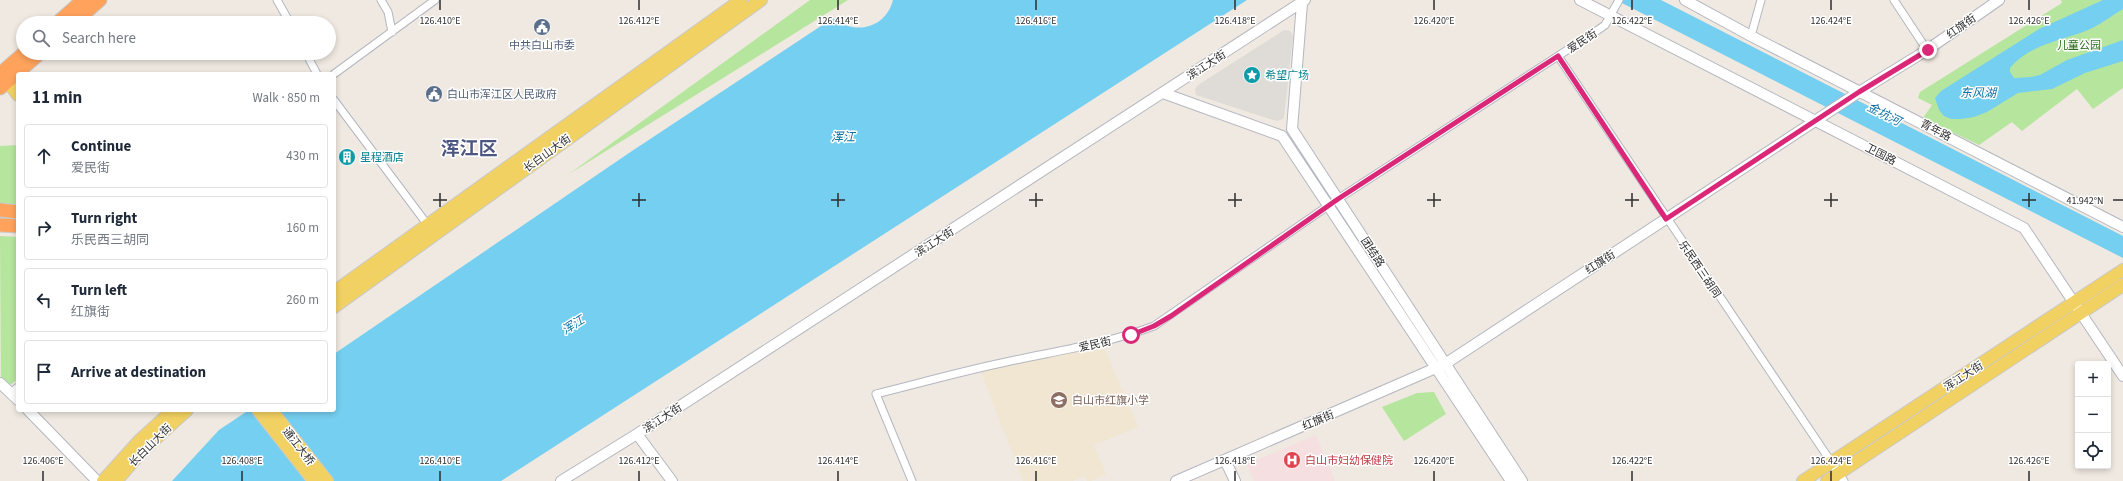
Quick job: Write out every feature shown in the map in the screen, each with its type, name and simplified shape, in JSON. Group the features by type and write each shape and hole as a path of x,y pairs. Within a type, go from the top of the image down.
{"highway":[{"path":"65,16 83,0"},
{"path":"82,16 100,0"},
{"path":"8,76 19,60"},
{"path":"8,76 30,60"},
{"path":"0,210 16,212"},
{"path":"0,224 16,226"}],"main road":[{"name":"长白山大街","path":"336,304 431,230 741,0"},
{"name":"长白山大街","path":"336,291 431,230 761,0"},
{"path":"8,76 16,91"},
{"name":"浑江大街","path":"1827,481 1841,477 2077,307 2123,270"},
{"name":"浑江大街","path":"1803,481 2077,307 2123,285"},
{"name":"长白山大街","path":"103,481 139,442 171,412"},
{"name":"长白山大街","path":"116,481 144,449 185,412"},
{"name":"通江大桥","path":"260,412 314,481"},
{"name":"通江大桥","path":"273,412 327,481"}],"street":[{"path":"277,0 286,16"},
{"path":"380,0 388,12 392,32"},
{"path":"336,73 435,0"},
{"name":"卫国路","path":"1580,0 1615,8 1815,121 2024,228 2123,376"},
{"name":"青年路","path":"1685,0 1856,94 2123,226"},
{"path":"1751,36 1761,0"},
{"path":"1894,0 1928,50"},
{"name":"红旗街","path":"1176,481 1441,366 1824,114 1928,50 1998,0"},
{"path":"1163,93 1282,136 1292,129 1303,1"},
{"name":"滨江大街","path":"561,481 637,434 1303,1"},
{"name":"爱民街","path":"912,481 876,394 1006,362 1042,356 1131,335 1154,326 1330,206 1338,199 1598,30 1605,24 1615,8"},
{"name":"乐民西三胡同","path":"1558,56 1666,219 1841,477"},
{"path":"310,60 316,72"},
{"path":"336,103 431,230"},
{"name":"团结路","path":"1292,129 1338,199 1511,481"},
{"name":"团结路","path":"1282,136 1522,481"},
{"path":"0,383 16,393"},
{"path":"30,412 97,481"},
{"path":"637,434 672,481"},
{"path":"1225,460 1235,481"}],"shaded area":[{"name":"希望广场","path":"1284,30 1290,31 1293,36 1284,118 1278,121 1273,120 1196,95 1195,89 1198,85"},
{"name":"白山市红旗小学","path":"1102,343 1138,427 1094,445 1106,474 1091,481 1087,481 1085,476 1072,481 1023,481 981,372"},
{"name":"白山市妇幼保健院","path":"1316,435 1335,481 1254,481 1247,464"}],"green space":[{"path":"810,0 848,0 569,174"},
{"name":"儿童公园","path":"2061,0 2123,0 2123,88 2093,109 2077,89 2022,131 2012,122 1979,145 1923,118 1932,105 1918,98 1920,92 2062,3"},
{"path":"16,145 16,205 0,204 0,146"},
{"path":"0,236 16,237 16,381 1,392"},
{"path":"1434,392 1446,414 1404,441 1382,407 1417,393"}],"water":[{"name":"浑江","path":"893,0 1247,0 501,481 172,481 219,430 246,412 336,412 336,353 629,153 833,18 842,24 860,28 877,23 889,10"},
{"name":"金坑河","path":"1616,0 1661,0 2123,236 2123,258"},
{"name":"东风湖","path":"2103,0 2123,0 2123,9 2092,28 2046,44 2027,53 2010,68 2010,72 2014,78 2040,75 2067,60 2123,40 2123,61 2085,73 2052,89 2018,93 1987,112 1974,117 1951,119 1944,116 1939,110 1935,98 1941,91 2039,29"}],"place":[{"name":"中共白山市委","path":"542,27"},
{"name":"希望广场","path":"1252,75"},
{"name":"白山市浑江区人民政府","path":"434,94"},
{"name":"星程酒店","path":"347,157"},
{"name":"白山市红旗小学","path":"1059,400"},
{"name":"白山市妇幼保健院","path":"1292,460"}],"district":[{"name":"浑江区","path":"469,148"}],"route":[{"path":"1131,335 1154,326 1171,316 1338,199 1558,56 1666,219 1859,92 1928,50"}]}
